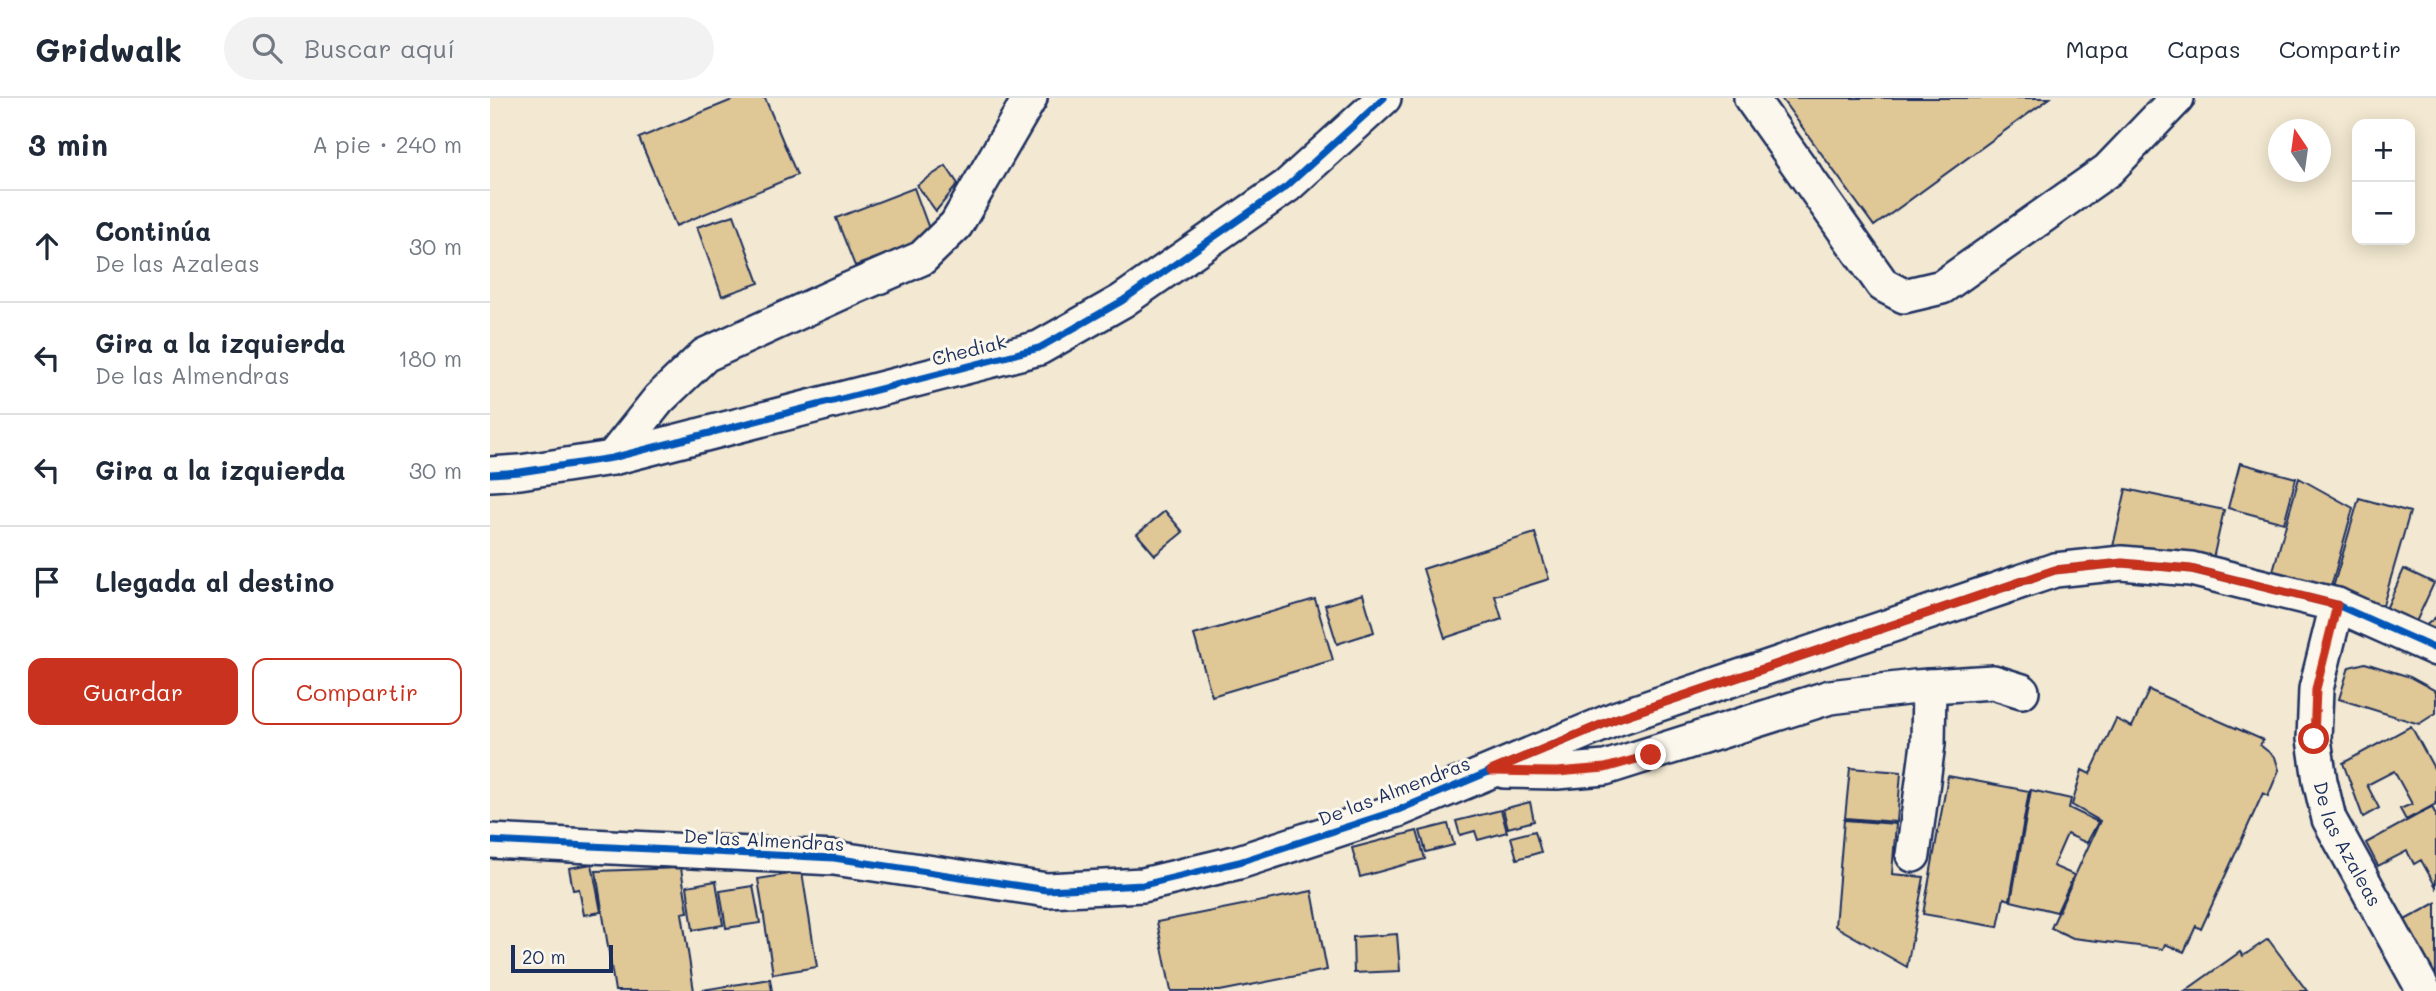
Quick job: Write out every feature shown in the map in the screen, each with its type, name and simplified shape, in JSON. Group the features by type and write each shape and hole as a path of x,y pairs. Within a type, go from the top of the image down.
{"street":[{"path":"612,458 659,399 705,355 922,258 956,225 1030,98"},
{"name":"Chediak","path":"490,474 612,458 1039,348 1122,301 1287,186 1384,98"},
{"path":"1751,98 1883,285 1904,296 1942,287 2108,170 2177,98"},
{"name":"De las Almendras","path":"490,841 834,858 1047,890 1143,885 1239,862 1398,810 1615,719 2055,570 2122,563 2191,569 2337,605 2436,649"},
{"name":"De las Azaleas","path":"2337,605 2316,689 2314,739 2323,794 2329,819 2424,991"},
{"path":"1491,771 1557,772 1605,768 1830,697 1993,682 2022,691"},
{"path":"1913,855 1928,744 1929,686"}],"building":[{"path":"737,98 765,98 797,175 676,226 639,138"},
{"path":"1781,98 2050,98 1874,226"},
{"path":"946,166 958,184 936,211 917,185"},
{"path":"914,188 932,237 855,266 836,218"},
{"path":"734,215 759,283 722,296 697,227"},
{"path":"2240,463 2296,478 2284,523 2228,508"},
{"path":"2299,478 2353,508 2327,601 2269,585"},
{"path":"2126,489 2224,510 2210,572 2112,551"},
{"path":"2359,498 2410,512 2381,612 2330,598"},
{"path":"1165,511 1183,532 1155,555 1137,534"},
{"path":"1535,533 1549,579 1495,596 1502,619 1445,638 1423,569"},
{"path":"2404,569 2434,583 2416,622 2386,609"},
{"path":"1363,594 1374,632 1337,644 1325,605"},
{"path":"1315,599 1333,660 1212,696 1194,635"},
{"path":"2436,617 2436,634 2424,627"},
{"path":"2365,663 2410,677 2436,691 2436,713 2419,724 2339,699 2349,667"},
{"path":"2149,690 2263,740 2260,745 2275,757 2279,770 2268,796 2263,793 2201,929 2196,926 2184,952 2165,944 2163,949 2073,938 2051,928 2100,821 2072,805 2082,770 2090,774 2116,719 2132,727"},
{"path":"2411,726 2436,772 2436,804 2406,820 2400,809 2412,804 2394,771 2367,785 2379,808 2363,817 2343,763"},
{"path":"1850,768 1901,772 1897,822 1845,818"},
{"path":"1948,776 2029,791 2010,900 2004,898 1998,927 1923,914"},
{"path":"2031,790 2071,799 2069,808 2098,822 2087,843 2067,834 2053,866 2074,875 2057,912 2011,901"},
{"path":"1530,802 1534,821 1508,828 1503,809"},
{"path":"2432,807 2436,815 2436,887 2421,860 2414,864 2407,851 2378,866 2366,843"},
{"path":"1501,810 1507,832 1478,840 1475,831 1460,835 1456,821"},
{"path":"1844,820 1896,824 1892,874 1924,877 1907,967 1835,926"},
{"path":"1448,824 1454,845 1426,852 1420,831"},
{"path":"1417,831 1425,859 1360,877 1352,848"},
{"path":"1535,831 1541,852 1517,859 1511,837"},
{"path":"592,864 601,912 584,915 579,889 573,890 569,868"},
{"path":"681,868 688,912 682,913 694,991 615,991 596,871"},
{"path":"802,872 817,967 773,974 758,879"},
{"path":"716,881 723,925 693,930 687,886"},
{"path":"753,886 760,923 726,928 720,891"},
{"path":"1312,891 1327,970 1220,991 1171,991 1157,922"},
{"path":"2436,903 2436,980 2403,921"},
{"path":"1397,934 1400,971 1354,973 1353,937"},
{"path":"2268,939 2307,991 2185,991 2240,952 2243,956"},
{"path":"770,979 772,991 702,991 702,990"}],"cycle path":[{"path":"490,474 612,458 1039,348 1122,301 1287,186 1384,98"},
{"path":"490,841 834,858 1047,890 1143,885 1239,862 1398,810 1615,719 2055,570 2122,563 2191,569 2337,605 2436,649"}],"route":[{"path":"1651,755 1605,768 1557,772 1491,771 1615,719 2055,570 2122,563 2191,569 2337,605 2316,689 2314,739"}]}
